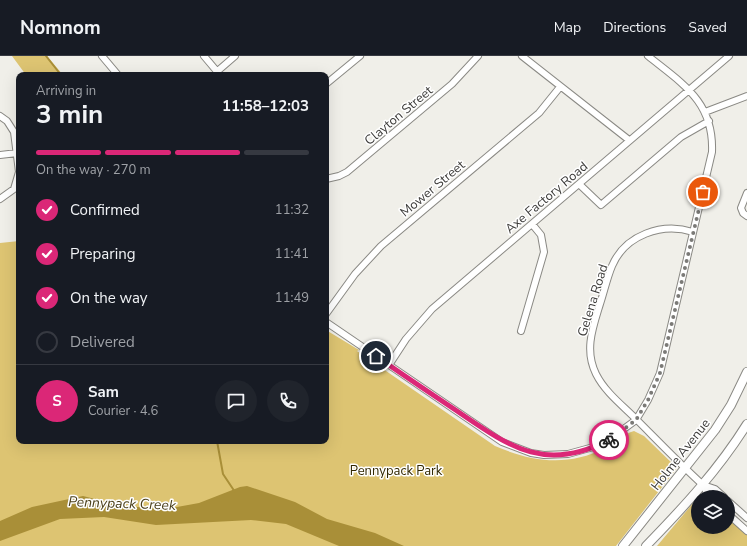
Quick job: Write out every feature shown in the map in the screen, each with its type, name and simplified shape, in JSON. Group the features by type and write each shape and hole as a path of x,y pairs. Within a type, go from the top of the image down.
{"main road":[{"name":"Holme Avenue","path":"623,546 719,424 731,405 747,372"},
{"path":"646,546 703,485 725,458 747,424"}],"street":[{"path":"102,56 115,72"},
{"path":"204,56 216,72"},
{"path":"219,72 235,56"},
{"path":"329,82 360,56"},
{"name":"Clayton Street","path":"329,178 340,176 347,172 452,84 478,56"},
{"path":"522,56 629,140"},
{"path":"329,324 502,442 531,453 556,455 582,451 610,439 636,420 648,400 660,373 712,152 712,133 705,112 690,90 648,56"},
{"name":"Axe Factory Road","path":"389,365 406,339 432,308 729,56"},
{"name":"Mower Street","path":"329,310 355,274 381,246 539,113 560,87"},
{"path":"705,112 747,96"},
{"path":"0,116 7,121 14,132 16,142"},
{"path":"579,184 601,205 681,138 709,121"},
{"path":"0,155 16,153"},
{"path":"0,200 14,189 16,184"},
{"path":"747,193 742,210 747,216"},
{"path":"521,331 544,252 540,235 532,224"},
{"name":"Gelena Road","path":"693,232 674,228 654,231 637,238 622,251 612,266 591,334 590,354 596,374 615,400 703,485"},
{"path":"703,485 706,490"},
{"path":"703,485 717,490"},
{"path":"735,507 747,518"},
{"path":"735,520 747,531"}],"green space":[{"path":"12,56 47,56 60,72 24,72"},
{"name":"Pennypack Park","path":"16,241 16,444 329,444 329,332 359,350 357,351 495,446 536,459 564,460 591,454 605,448 634,431 644,436 677,468 616,546 0,546 0,243"},
{"path":"691,505 691,534 735,534 735,523 747,534 747,546 657,546"}],"shaded area":[{"path":"247,486 295,502 327,519 375,533 404,546 339,546 286,524 251,520 156,525 104,517 60,519 0,541 0,521 32,507 83,496 123,506 166,509 199,503 240,487"}],"waterway":[{"path":"46,56 59,72"},
{"path":"218,444 223,474 235,492"}],"way so far":[{"path":"609,440 636,420 648,400 660,373 703,192"}],"route":[{"path":"376,356 486,432 502,442 531,453 544,455 568,454 597,446 609,440"}],"water label":[{"name":"Pennypack Creek","path":"122,503"}]}
